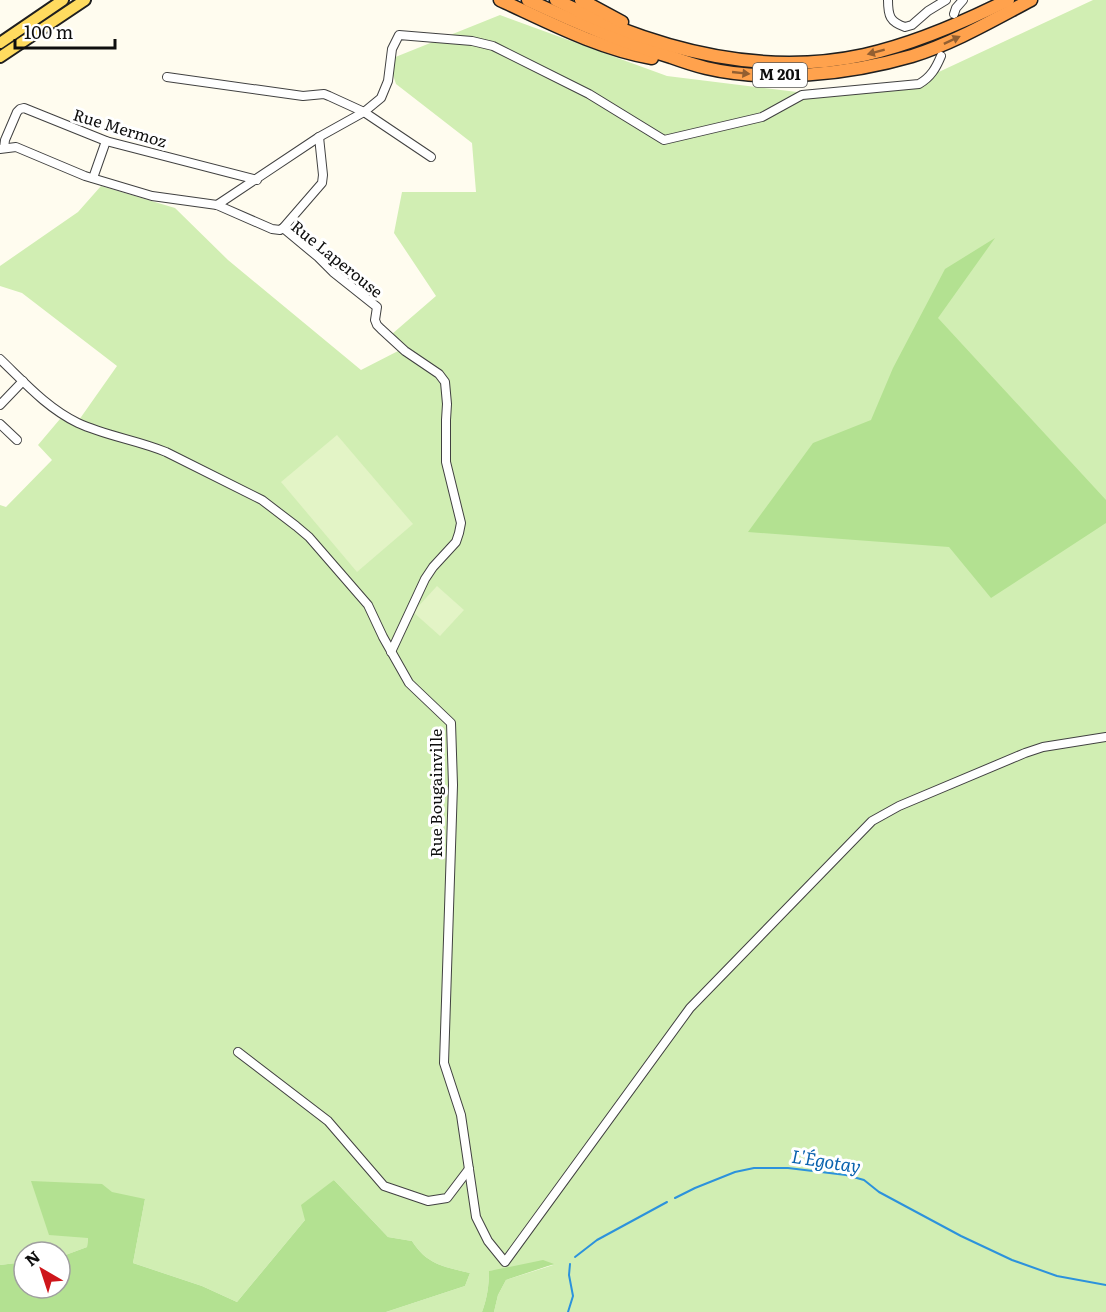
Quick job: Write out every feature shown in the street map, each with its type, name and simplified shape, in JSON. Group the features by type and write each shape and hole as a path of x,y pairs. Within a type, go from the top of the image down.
{"highway":[{"path":"500,0 574,33 632,55 706,68"},
{"name":"M 201","path":"528,0 636,47 706,68 776,75 822,74 866,68 913,56 972,30 1031,0"},
{"name":"M 201","path":"556,0 583,14 639,36 694,53 775,63 820,62 863,56 939,32 1008,0"},
{"path":"581,0 616,19 647,32 690,46 761,62"}],"main road":[{"path":"0,43 63,0"},
{"path":"0,57 85,0"}],"street":[{"path":"888,0 891,19 906,27 946,0"},
{"path":"954,14 963,0"},
{"path":"217,205 319,137 364,112 381,98 388,81 392,49 399,35 472,41 493,46 590,94 664,140 762,117 802,95 919,84 927,80 936,69 941,56"},
{"path":"167,77 303,96 324,94 364,112 431,157"},
{"name":"Rue Mermoz","path":"2,149 17,112 20,108 24,108 106,141 257,180"},
{"path":"283,228 322,183 319,137"},
{"path":"93,178 106,141"},
{"name":"Rue Laperouse","path":"2,149 16,147 93,178 153,196 217,205 272,229 283,228 377,307 375,320 381,329 405,351 439,374 444,382 447,404 446,462 461,523 452,548 442,556 425,579 391,652"},
{"name":"Rue Bougainville","path":"0,359 52,408 76,422 166,452 262,500 282,515 309,537 368,605 409,683 451,723 453,785 444,1063 460,1115 476,1217 488,1241 505,1262 690,1008 872,820 899,806 1025,753 1043,747 1106,737"},
{"path":"0,405 23,381"},
{"path":"0,424 17,440"},
{"path":"238,1052 328,1122 384,1186 428,1202 447,1197 469,1169"}],"green space":[{"path":"1093,0 1106,0 1106,1312 494,1312 498,1295 506,1280 553,1265 489,1271 482,1312 386,1312 465,1286 470,1273 437,1264 424,1255 412,1241 388,1237 334,1180 305,1220 237,1302 202,1286 133,1263 145,1199 88,1238 87,1247 72,1253 72,1240 12,1240 12,1264 0,1265 0,505 6,507 52,460 38,445 60,419 79,420 117,366 22,293 0,286 0,266 78,212 101,186 175,208 228,260 361,370 400,350 392,334 436,296 394,233 402,192 476,192 472,143 396,84 388,60 500,15 667,76 814,94 913,84"},
{"path":"995,238 938,318 1106,500 1106,523 991,598 949,547 748,532 813,443 871,420 893,368 945,269"},
{"path":"337,435 413,524 357,572 281,482"},
{"path":"437,586 464,610 440,636 413,612"},
{"path":"334,1180 388,1237 412,1241 424,1255 437,1264 470,1273 465,1286 386,1312 0,1312 0,1265 12,1264 12,1300 72,1300 72,1253 87,1247 88,1238 49,1235 31,1181 102,1184 112,1192 145,1199 133,1263 202,1286 237,1302 305,1220 301,1205"},
{"path":"543,1260 554,1264 506,1280 498,1295 494,1312 482,1312 489,1271"}],"waterway":[{"name":"L'Égotay","path":"675,1198 735,1172 754,1168 788,1168 846,1175 864,1180 879,1192 961,1236 1012,1260 1057,1276 1106,1285"},
{"name":"L'Égotay","path":"575,1257 597,1240 667,1202"},
{"name":"L'Égotay","path":"568,1312 573,1296 569,1275 570,1264"}]}
